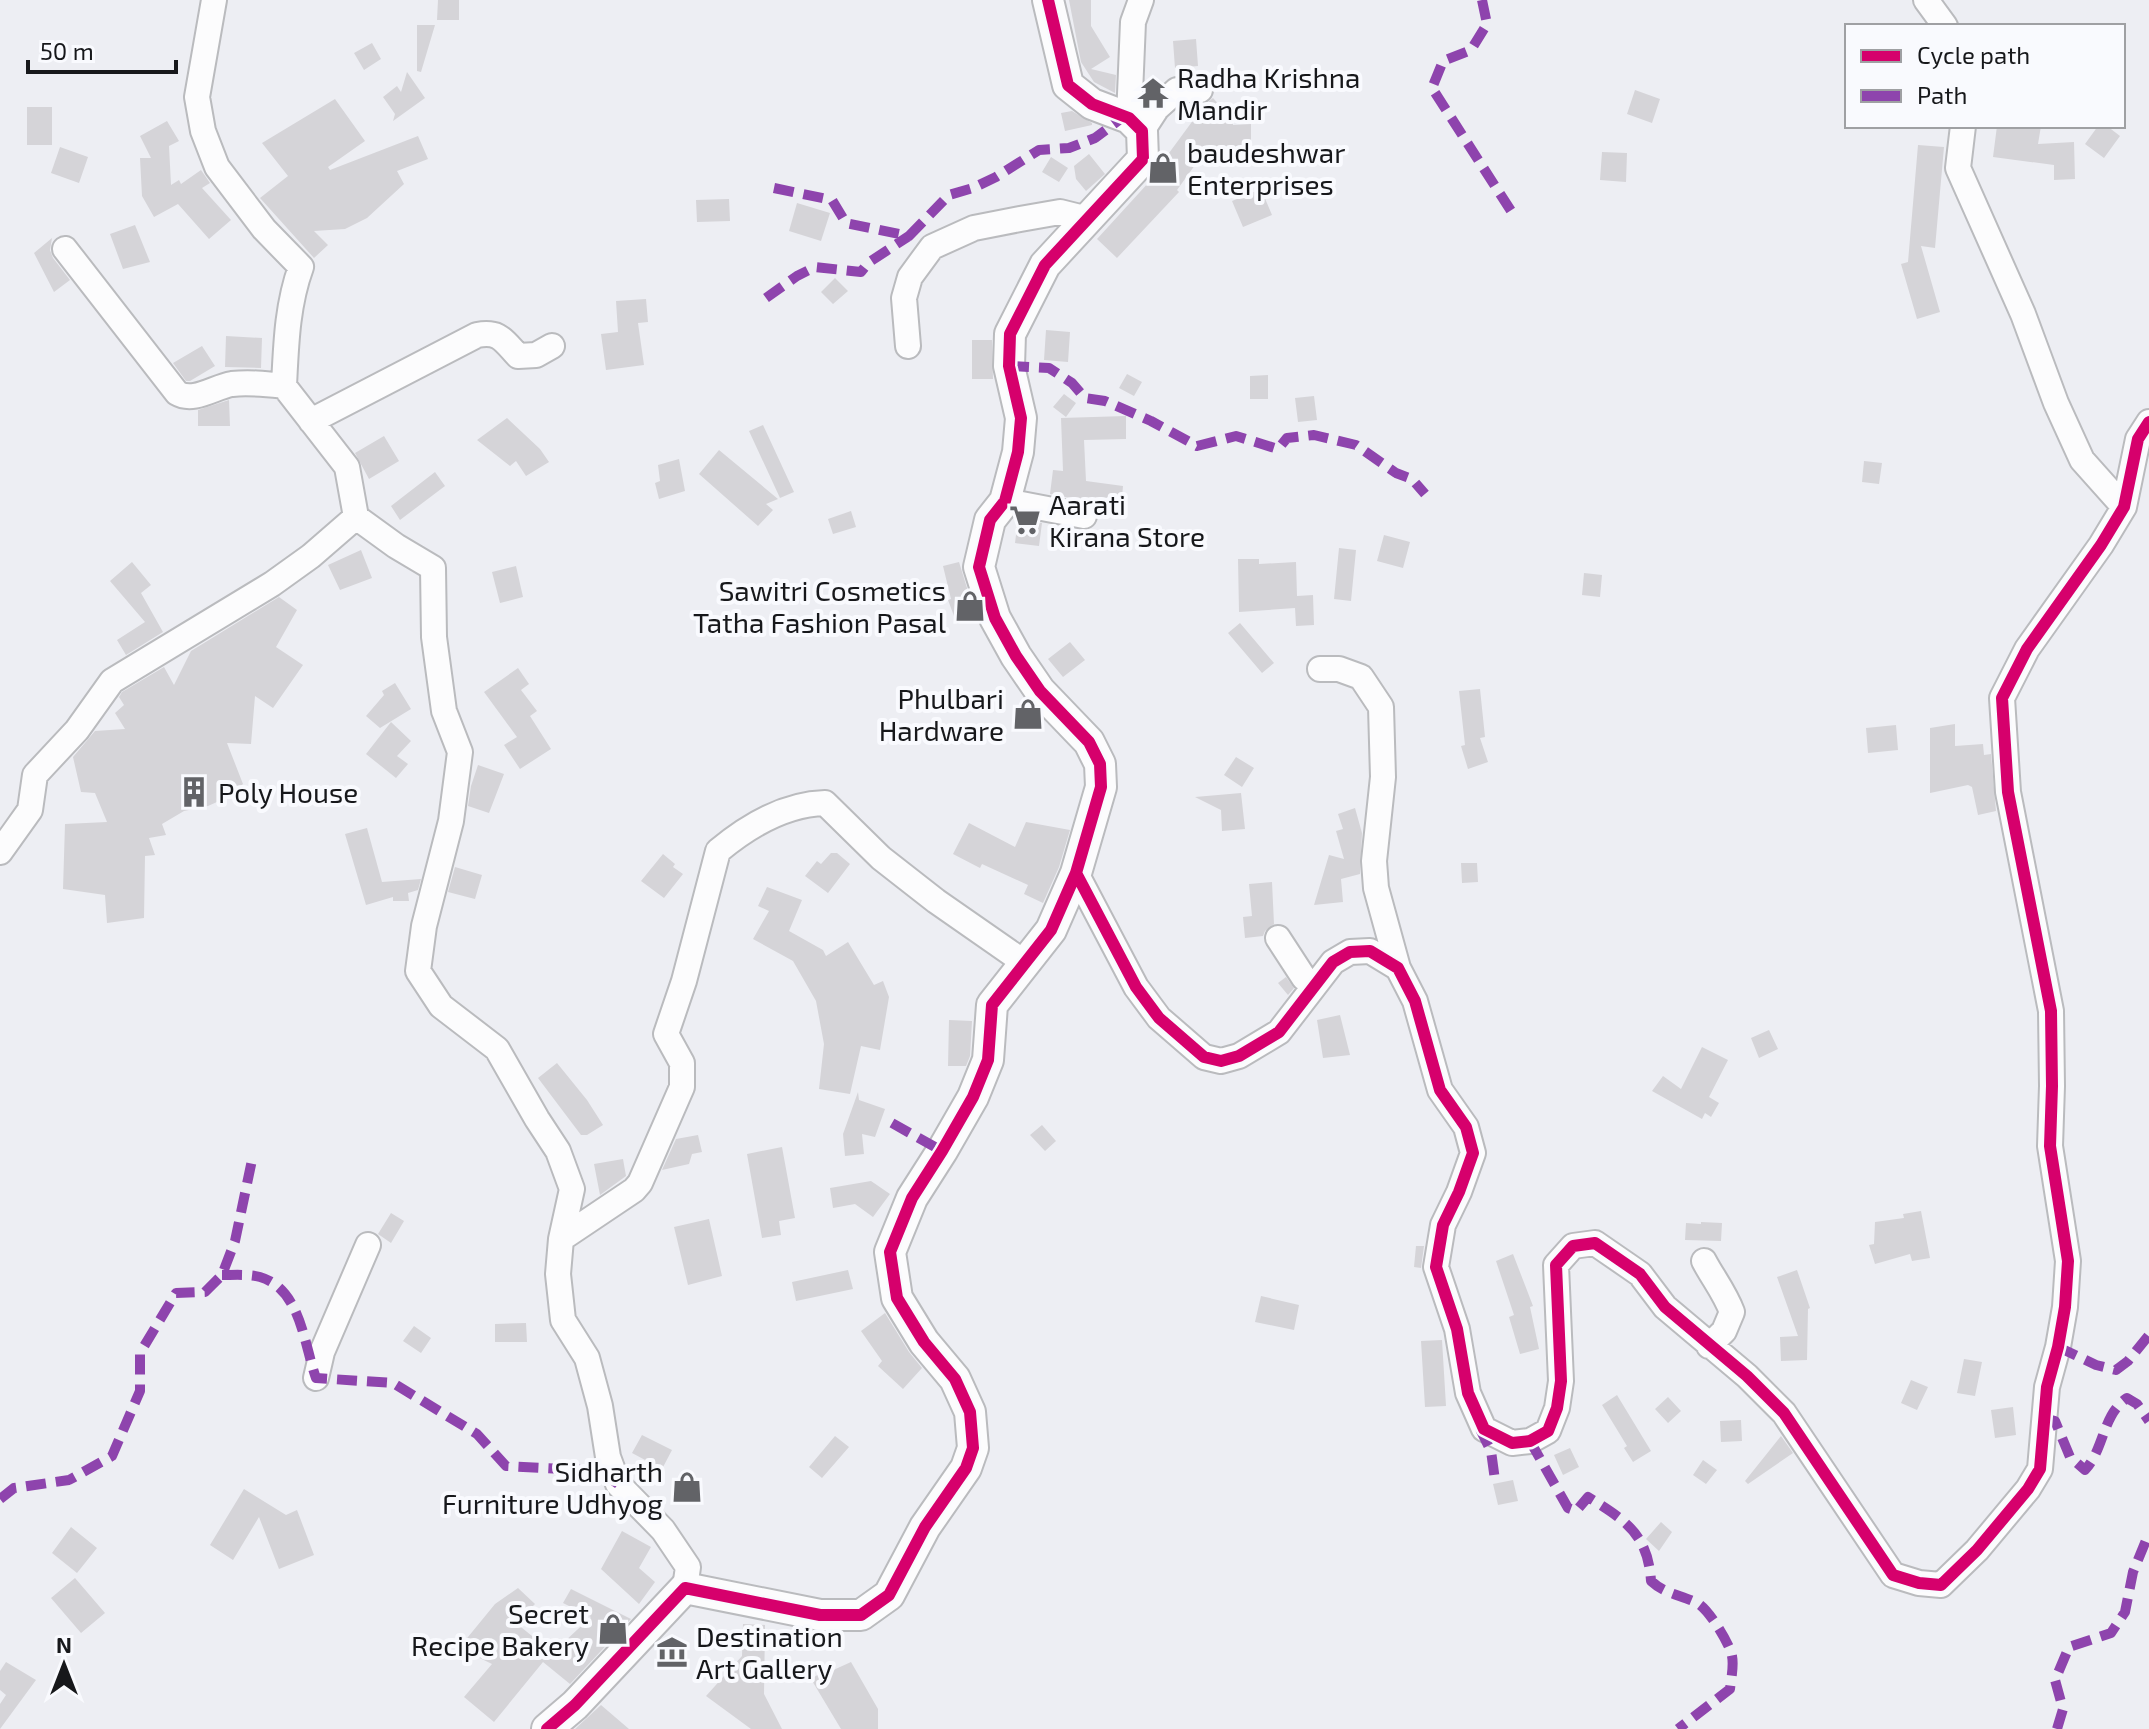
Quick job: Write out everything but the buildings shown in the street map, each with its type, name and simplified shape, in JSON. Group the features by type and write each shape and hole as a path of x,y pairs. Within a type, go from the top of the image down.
{"street":[{"path":"214,0 197,97 203,131 217,167 264,229 301,267 294,285 284,386 347,467 356,517 433,568 434,637 444,711 460,752 451,821 424,926 418,971 441,1006 497,1049 558,1151 572,1189 561,1239 558,1274 563,1320 587,1358 600,1406 608,1457 618,1484 663,1530 688,1567 685,1588 575,1705 547,1729"},
{"path":"1048,0 1068,85 1092,104 1135,124"},
{"path":"685,1588 820,1615 861,1615 889,1595 925,1527 966,1468 973,1448 970,1412 955,1379 924,1342 897,1298 890,1252 912,1198 973,1097 988,1060 992,1005 1051,930 1076,873 1101,787 1100,764 1089,742 1040,691 995,618 979,567 990,520 1005,501 1018,452 1021,418 1009,366 1010,334 1045,265 1143,159 1135,124 1133,22 1141,0"},
{"path":"1926,0 1944,24"},
{"path":"1135,124 1177,90 1200,90"},
{"path":"1963,128 1958,168 2023,314 2056,403 2082,460 2124,507"},
{"path":"908,346 904,298 910,277 932,247 974,228 1020,219 1060,212 1088,219"},
{"path":"65,249 177,393 188,397 228,385 252,383 284,386"},
{"path":"311,421 477,335 491,332 501,337 518,356 536,355 552,346"},
{"path":"1320,669 1339,669 1361,677 1381,707 1383,777 1374,861 1376,888 1398,968 1415,1001 1440,1090 1466,1127 1473,1153 1443,1225 1436,1267 1457,1329 1468,1393 1484,1429 1512,1443 1530,1441 1548,1431 1557,1408 1561,1381 1556,1265 1573,1246 1595,1243 1640,1274 1665,1307 1747,1376 1784,1413 1893,1575 1919,1583 1941,1585 1977,1550 2028,1489 2040,1469 2047,1387 2065,1307 2068,1261 2050,1146 2053,1074 2051,1011 2008,792 2002,698 2027,649 2101,545 2124,507 2138,439 2149,422"},
{"path":"1005,501 1084,516"},
{"path":"0,852 30,810 35,775 77,730 112,681 272,584 311,556 356,517"},
{"path":"561,1239 640,1183 682,1087 682,1063 666,1034 684,981 718,851 735,837 769,817 805,804 825,803 881,858 1025,963"},
{"path":"1076,873 1136,987 1159,1018 1204,1057 1221,1061 1239,1056 1279,1032 1333,962 1350,952 1370,951 1398,968"},
{"path":"1278,938 1304,978 1315,984"},
{"path":"316,1378 322,1352 368,1245"},
{"path":"1704,1261 1715,1283 1727,1297 1732,1312 1724,1331 1709,1346"}],"marked path":[{"path":"1482,0 1487,24 1471,50 1443,61 1432,88 1513,214"},
{"path":"774,188 832,200 846,223 909,236 949,195 996,177 1039,150 1069,148 1095,138 1123,117"},
{"path":"766,298 815,267 861,272 868,263 909,236"},
{"path":"1009,366 1049,368 1072,383 1085,398 1105,401 1197,446 1236,436 1278,449 1287,438 1314,435 1356,445 1396,473 1412,479 1425,494"},
{"path":"892,1123 942,1151"},
{"path":"0,1499 14,1488 69,1480 112,1456 140,1391 140,1353 176,1293 205,1292 222,1275 235,1241 252,1160"},
{"path":"222,1275 260,1277 274,1283 284,1293 299,1320 316,1378 393,1383 477,1434 506,1466 600,1471 618,1484"},
{"path":"2058,1347 2096,1365 2116,1370 2128,1361 2149,1335"},
{"path":"2044,1418 2055,1421 2070,1457 2085,1470 2113,1413 2127,1398 2137,1404 2149,1421"},
{"path":"1484,1429 1481,1431 1491,1451 1495,1480"},
{"path":"1530,1441 1568,1508 1576,1511 1588,1497 1623,1521 1640,1540 1651,1581 1702,1606 1727,1643 1733,1660 1730,1689 1678,1729"},
{"path":"2057,1729 2063,1709 2055,1680 2069,1647 2111,1633 2125,1612 2133,1572 2149,1533"}],"cycle path":[{"path":"547,1729 575,1705 685,1588 820,1615 861,1615 889,1595 925,1527 966,1468 973,1448 970,1412 955,1379 924,1342 897,1298 890,1252 912,1198 973,1097 988,1060 992,1005 1051,930 1076,873 1101,787 1100,764 1089,742 1040,691 1016,656 995,618 979,567 990,520 1005,501 1018,452 1021,418 1009,366 1010,334 1045,265 1143,159 1142,131 1129,118 1092,104 1068,85 1048,0"},
{"path":"1076,873 1136,987 1159,1018 1204,1057 1221,1061 1239,1056 1279,1032 1333,962 1350,952 1370,951 1398,968 1415,1001 1440,1090 1466,1127 1473,1153 1443,1225 1436,1267 1457,1329 1468,1393 1484,1429 1512,1443 1530,1441 1548,1431 1557,1408 1561,1381 1556,1265 1573,1246 1595,1243 1640,1274 1665,1307 1747,1376 1784,1413 1893,1575 1919,1583 1941,1585 1977,1550 2028,1489 2040,1469 2047,1387 2065,1307 2068,1261 2050,1146 2051,1011 2008,792 2002,698 2027,649 2101,545 2124,507 2138,439 2149,422"}],"place":[{"name":"Radha Krishna Mandir","path":"1153,93"},
{"name":"baudeshwar Enterprises","path":"1163,168"},
{"name":"Aarati Kirana Store","path":"1025,520"},
{"name":"Sawitri Cosmetics Tatha Fashion Pasal","path":"970,606"},
{"name":"Phulbari Hardware","path":"1028,714"},
{"name":"Poly House","path":"194,792"},
{"name":"Sidharth Furniture Udhyog","path":"687,1487"},
{"name":"Secret Recipe Bakery","path":"613,1629"},
{"name":"Destination Art Gallery","path":"672,1652"}]}
